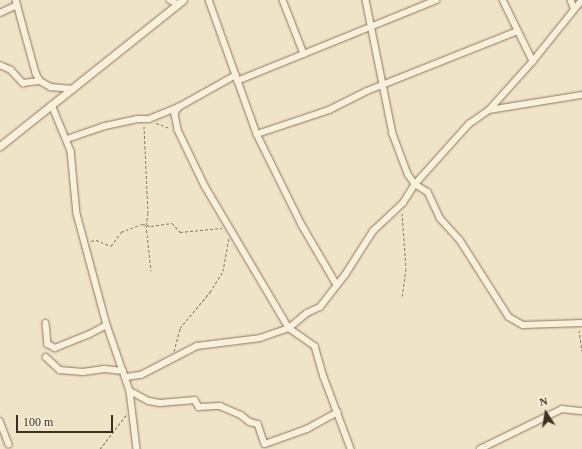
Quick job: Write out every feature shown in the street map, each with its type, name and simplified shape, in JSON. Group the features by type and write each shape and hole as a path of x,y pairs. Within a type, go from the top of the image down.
{"street":[{"path":"170,0 180,2"},
{"path":"209,0 257,134 302,225 337,285"},
{"path":"283,0 304,54"},
{"path":"366,0 398,152 415,184 428,192 440,218 460,240 510,317 523,325 558,322 562,325 580,324"},
{"path":"67,139 105,126 137,119 149,119 179,107 236,78 304,54 436,0"},
{"path":"503,0 533,61"},
{"path":"571,0 574,8"},
{"path":"126,377 141,375 161,363 169,361 173,356 197,346 260,338 290,328 307,312 320,307 337,285 372,231 403,203 415,184 469,124 489,110 533,61 574,8 582,0"},
{"path":"0,13 17,2 40,81"},
{"path":"0,146 180,2"},
{"path":"257,134 329,110 383,85 518,31"},
{"path":"0,65 11,70 23,83 40,81 51,87 73,89"},
{"path":"489,110 582,95"},
{"path":"52,105 67,139 74,169 77,214 86,242 107,324 130,391 136,449"},
{"path":"179,107 175,114 178,130 205,186 290,328 315,346 351,449"},
{"path":"46,323 48,344 55,348 88,335 107,324"},
{"path":"46,357 60,370 83,372 104,368 123,371"},
{"path":"130,391 149,401 160,403 195,400 199,408 220,406 241,415 250,422 258,424 266,447 307,429 338,412"},
{"path":"480,449 562,409 582,411"},
{"path":"0,421 9,444"}],"path":[{"path":"151,271 146,225 148,213 143,132 149,119 178,130"},
{"path":"402,296 406,269 401,224 403,203"},
{"path":"86,242 96,240 111,246 126,229 146,225 172,223 180,232 230,228 227,255 223,270 210,292 180,328 173,356"},
{"path":"580,324 582,351"},
{"path":"100,449 132,407"}]}
